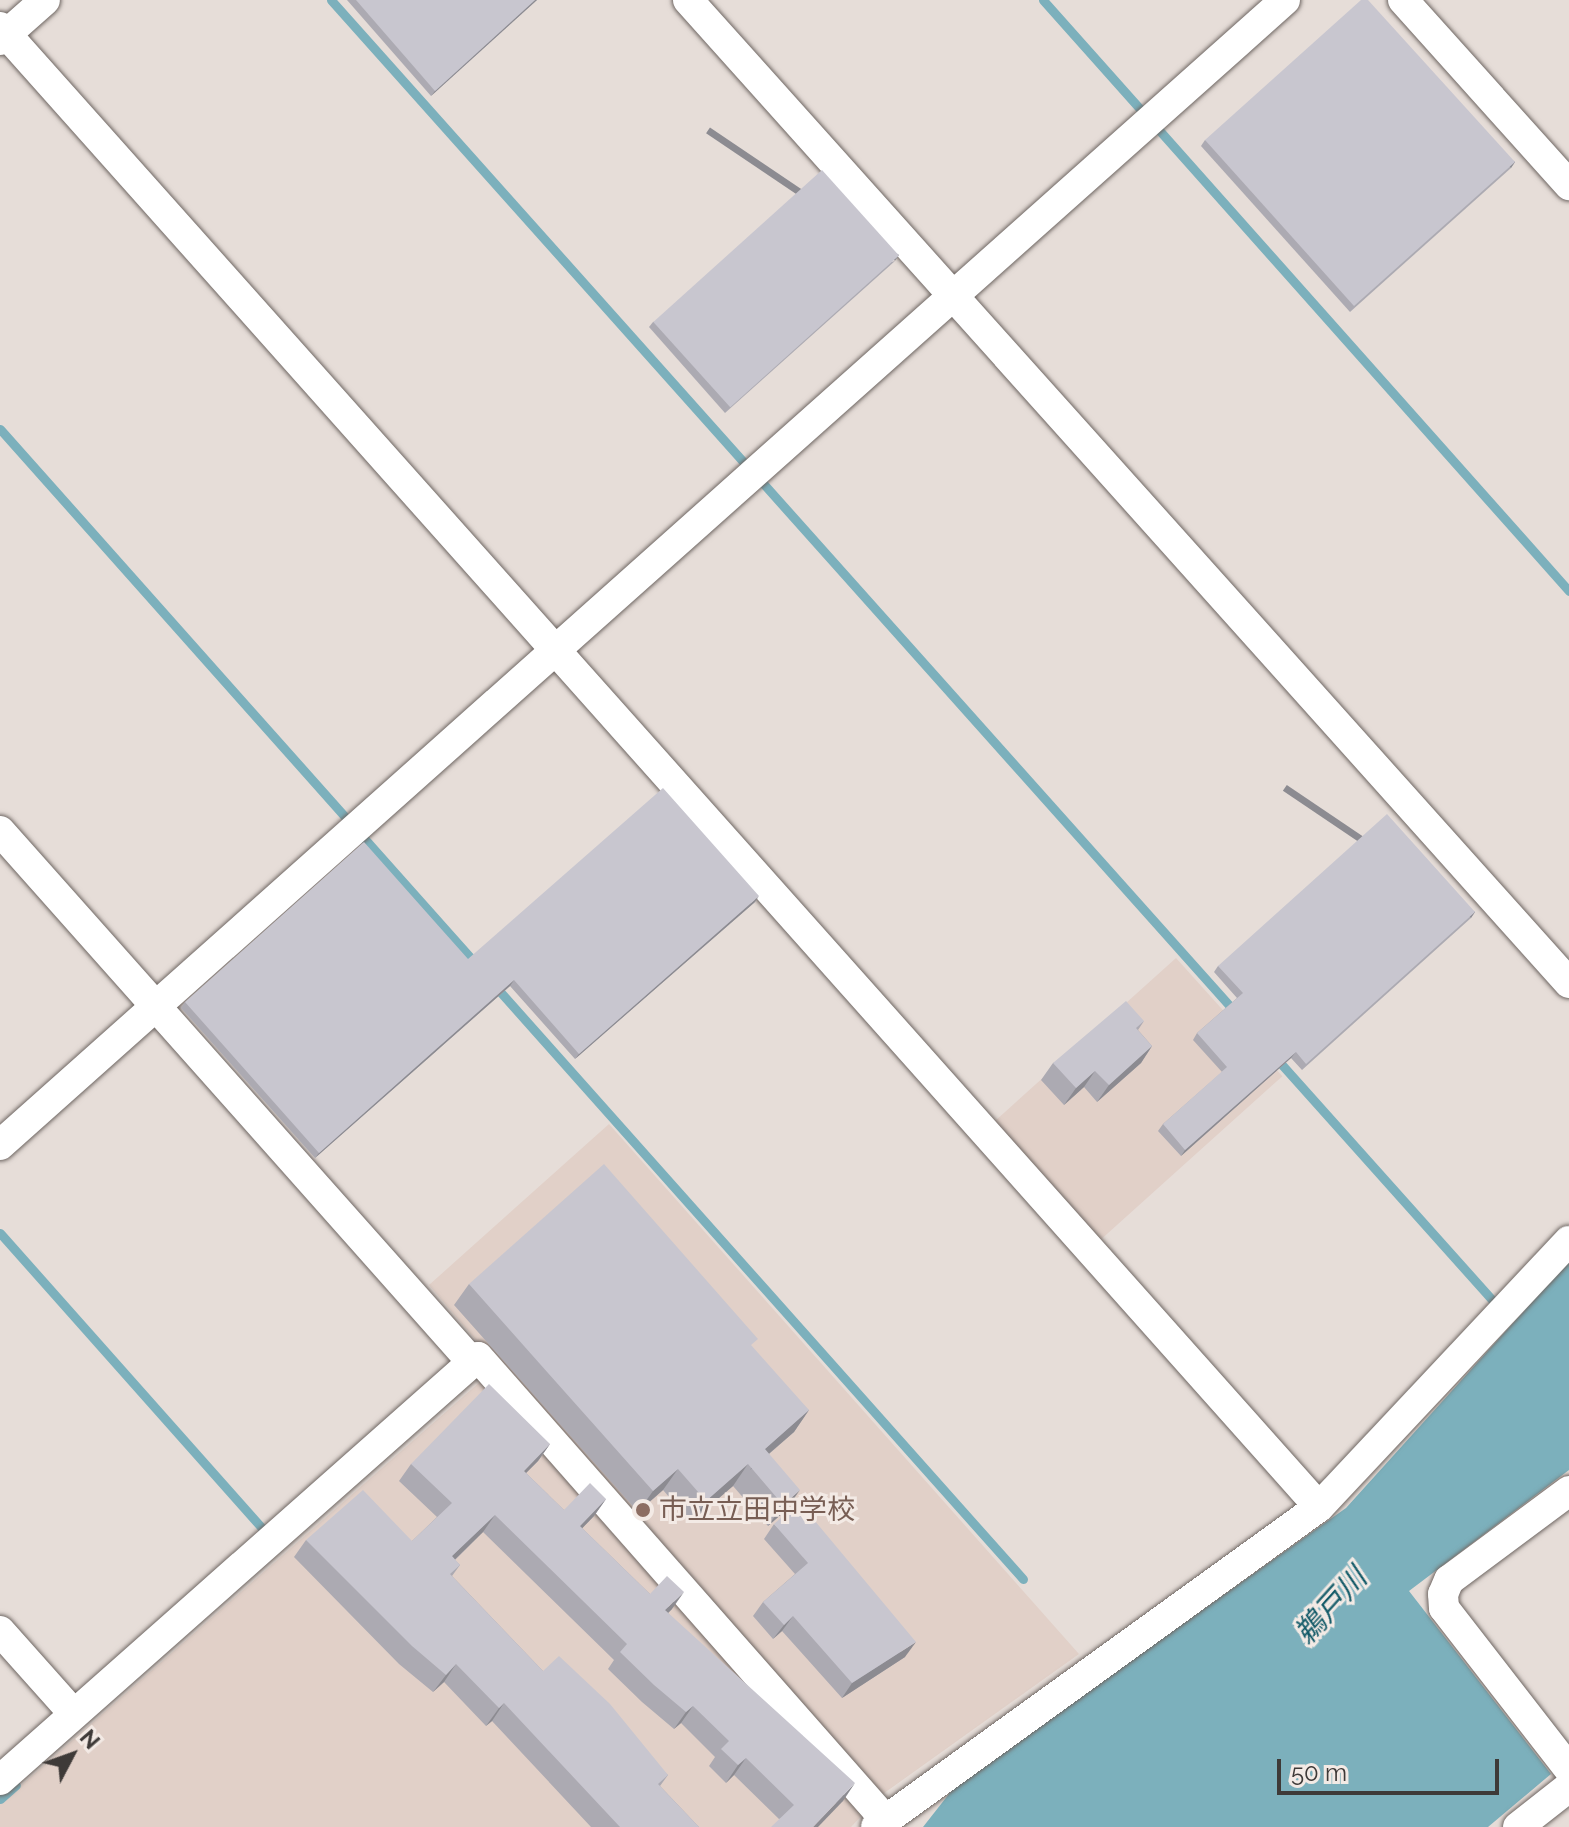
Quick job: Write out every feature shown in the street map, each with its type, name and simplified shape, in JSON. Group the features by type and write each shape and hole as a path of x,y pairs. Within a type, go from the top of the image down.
{"street":[{"path":"45,0 2,34 1319,1507"},
{"path":"688,0 1569,983"},
{"path":"0,1145 1285,0"},
{"path":"1403,0 1569,185"},
{"path":"0,831 472,1362"},
{"path":"0,1780 478,1357 880,1822 1319,1507 1569,1241"},
{"path":"1569,1491 1449,1580 1443,1594 1444,1608 1569,1769"},
{"path":"0,1631 74,1714"},
{"path":"1518,1827 1569,1787"}],"shaded area":[{"path":"1176,958 1282,1076 1100,1240 994,1122"},
{"name":"市立立田中学校","path":"609,1124 1079,1654 880,1796 851,1827 0,1827 0,1804 498,1366 429,1285"}],"water":[{"name":"鵜戸川","path":"1569,1261 1569,1470 1409,1591 1551,1774 1488,1827 923,1827 956,1785 1346,1508"}],"building":[{"path":"356,0 535,0 435,91"},
{"path":"1361,0 1368,0 1515,162 1354,306 1205,140"},
{"path":"822,170 899,255 730,407 653,322"},
{"path":"663,788 759,896 579,1054 514,980 319,1153 185,1002 364,842 468,959"},
{"path":"1387,814 1475,912 1306,1064 1296,1052 1185,1150 1163,1124 1227,1067 1197,1033 1243,993 1218,966"},
{"path":"1126,1001 1144,1021 1136,1028 1152,1046 1109,1085 1095,1071 1076,1088 1053,1063"},
{"path":"604,1164 758,1339 751,1345 809,1410 765,1449 800,1490 783,1505 748,1464 706,1501 678,1469 653,1491 469,1284"},
{"path":"489,1384 550,1444 524,1471 564,1510 590,1483 606,1499 580,1526 650,1594 667,1576 684,1592 665,1610 855,1783 813,1827 771,1827 794,1805 746,1758 738,1765 721,1749 729,1741 693,1706 686,1712 654,1685 620,1652 627,1644 495,1515 452,1556 460,1565 450,1574 543,1671 559,1656 610,1704 668,1775 658,1784 699,1827 620,1827 504,1703 499,1708 456,1664 446,1675 412,1646 306,1540 363,1490 412,1541 452,1503 411,1464"},
{"path":"799,1502 916,1642 852,1683 793,1616 784,1625 763,1602 808,1563 774,1524"}],"waterway":[{"path":"331,0 747,466"},
{"path":"1043,0 1142,111"},
{"path":"1159,130 1569,591"},
{"path":"0,429 347,819"},
{"path":"761,481 1236,1013"},
{"path":"363,837 478,966"},
{"path":"495,986 1023,1579"},
{"path":"1275,1057 1494,1302"},
{"path":"0,1233 265,1531"},
{"path":"0,1799 16,1785"}],"place":[{"name":"市立立田中学校","path":"643,1510"}]}
